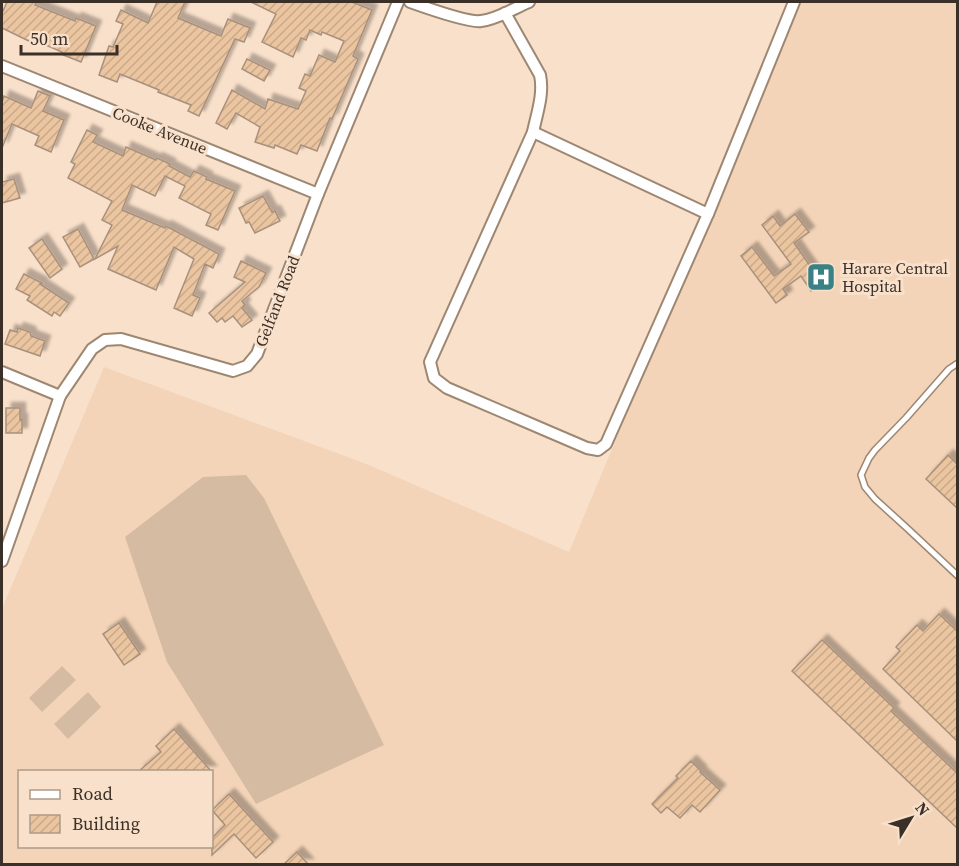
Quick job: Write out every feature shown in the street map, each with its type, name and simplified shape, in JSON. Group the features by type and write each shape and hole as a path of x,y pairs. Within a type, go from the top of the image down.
{"street":[{"name":"Gelfand Road","path":"2,561 60,396 92,349 105,340 121,339 233,371 247,366 257,354 318,194 398,2"},
{"path":"410,2 478,22 529,2"},
{"path":"505,13 540,75 542,86 533,132 430,362 434,378 447,388 587,448 598,450 606,444 708,214 794,2"},
{"name":"Cooke Avenue","path":"2,66 318,194"},
{"path":"533,132 708,214"},
{"path":"2,372 60,396"}],"lane":[{"path":"957,363 868,458 861,476 874,500 957,576"}],"shaded area":[{"name":"Harare Central Hospital","path":"799,2 957,2 957,864 2,864 2,609 104,367 369,465 569,552"},
{"path":"246,475 264,498 384,745 256,804 167,662 125,537 203,477"},
{"path":"62,666 76,680 42,712 29,698"},
{"path":"88,692 101,707 68,739 54,724"}],"building":[{"path":"7,2 37,2 35,5 75,21 76,18 96,26 81,62 2,28 2,13"},
{"path":"157,2 185,2 178,18 221,36 228,19 250,28 244,42 235,39 199,116 188,111 191,105 120,74 117,82 99,75 109,46 113,47 123,24 116,21 121,10 148,23"},
{"path":"251,2 352,2 372,10 353,56 358,59 317,151 301,145 297,154 275,145 274,148 255,142 260,127 236,113 227,129 216,123 232,90 265,109 268,99 298,109 306,91 299,88 305,74 310,76 319,55 335,62 344,41 310,30 306,40 301,38 293,57 262,42 276,14"},
{"path":"247,59 270,70 264,81 242,69"},
{"path":"38,91 50,96 43,111 64,120 51,152 35,145 39,136 12,124 2,148 4,96 31,108"},
{"path":"87,130 97,135 93,142 123,156 126,147 170,164 169,166 190,177 194,171 207,177 206,179 235,191 218,230 206,225 211,214 179,198 185,186 165,176 155,196 132,185 122,210 165,228 166,226 219,254 213,268 205,264 193,295 200,298 192,316 174,308 194,259 174,247 156,290 108,269 118,246 95,259 112,225 102,220 112,201 68,178 75,164 71,162"},
{"path":"14,179 20,198 2,203 2,182"},
{"path":"263,196 280,221 255,233 249,222 246,223 239,208"},
{"path":"795,214 809,232 794,243 822,283 811,291 801,276 783,289 787,295 776,303 741,256 752,247 774,276 791,264 762,225 773,216 780,226"},
{"path":"78,229 94,259 80,267 63,237"},
{"path":"42,239 62,269 50,278 29,248"},
{"path":"241,261 266,273 259,287 242,301 245,305 242,308 252,320 242,327 233,316 225,322 222,318 217,322 209,313 245,282 234,277"},
{"path":"24,274 42,283 40,284 69,303 60,316 54,312 52,316 27,300 30,296 16,289"},
{"path":"18,328 45,341 40,356 5,344 10,330 17,332"},
{"path":"6,408 20,408 22,433 6,433"},
{"path":"948,455 957,464 957,508 926,479"},
{"path":"939,614 957,631 957,741 883,669 900,651 896,647 917,625 923,631"},
{"path":"119,623 140,654 124,665 103,634"},
{"path":"822,640 894,708 891,711 957,773 957,828 792,671"},
{"path":"174,729 210,770 140,770 161,752 156,746"},
{"path":"691,761 720,790 700,812 692,805 680,818 667,807 661,813 652,804"},
{"path":"229,794 273,842 256,858 234,834 212,855 213,837 225,825 213,809"},
{"path":"297,852 308,864 284,864"}],"place":[{"name":"Harare Central Hospital","path":"821,277"}]}
